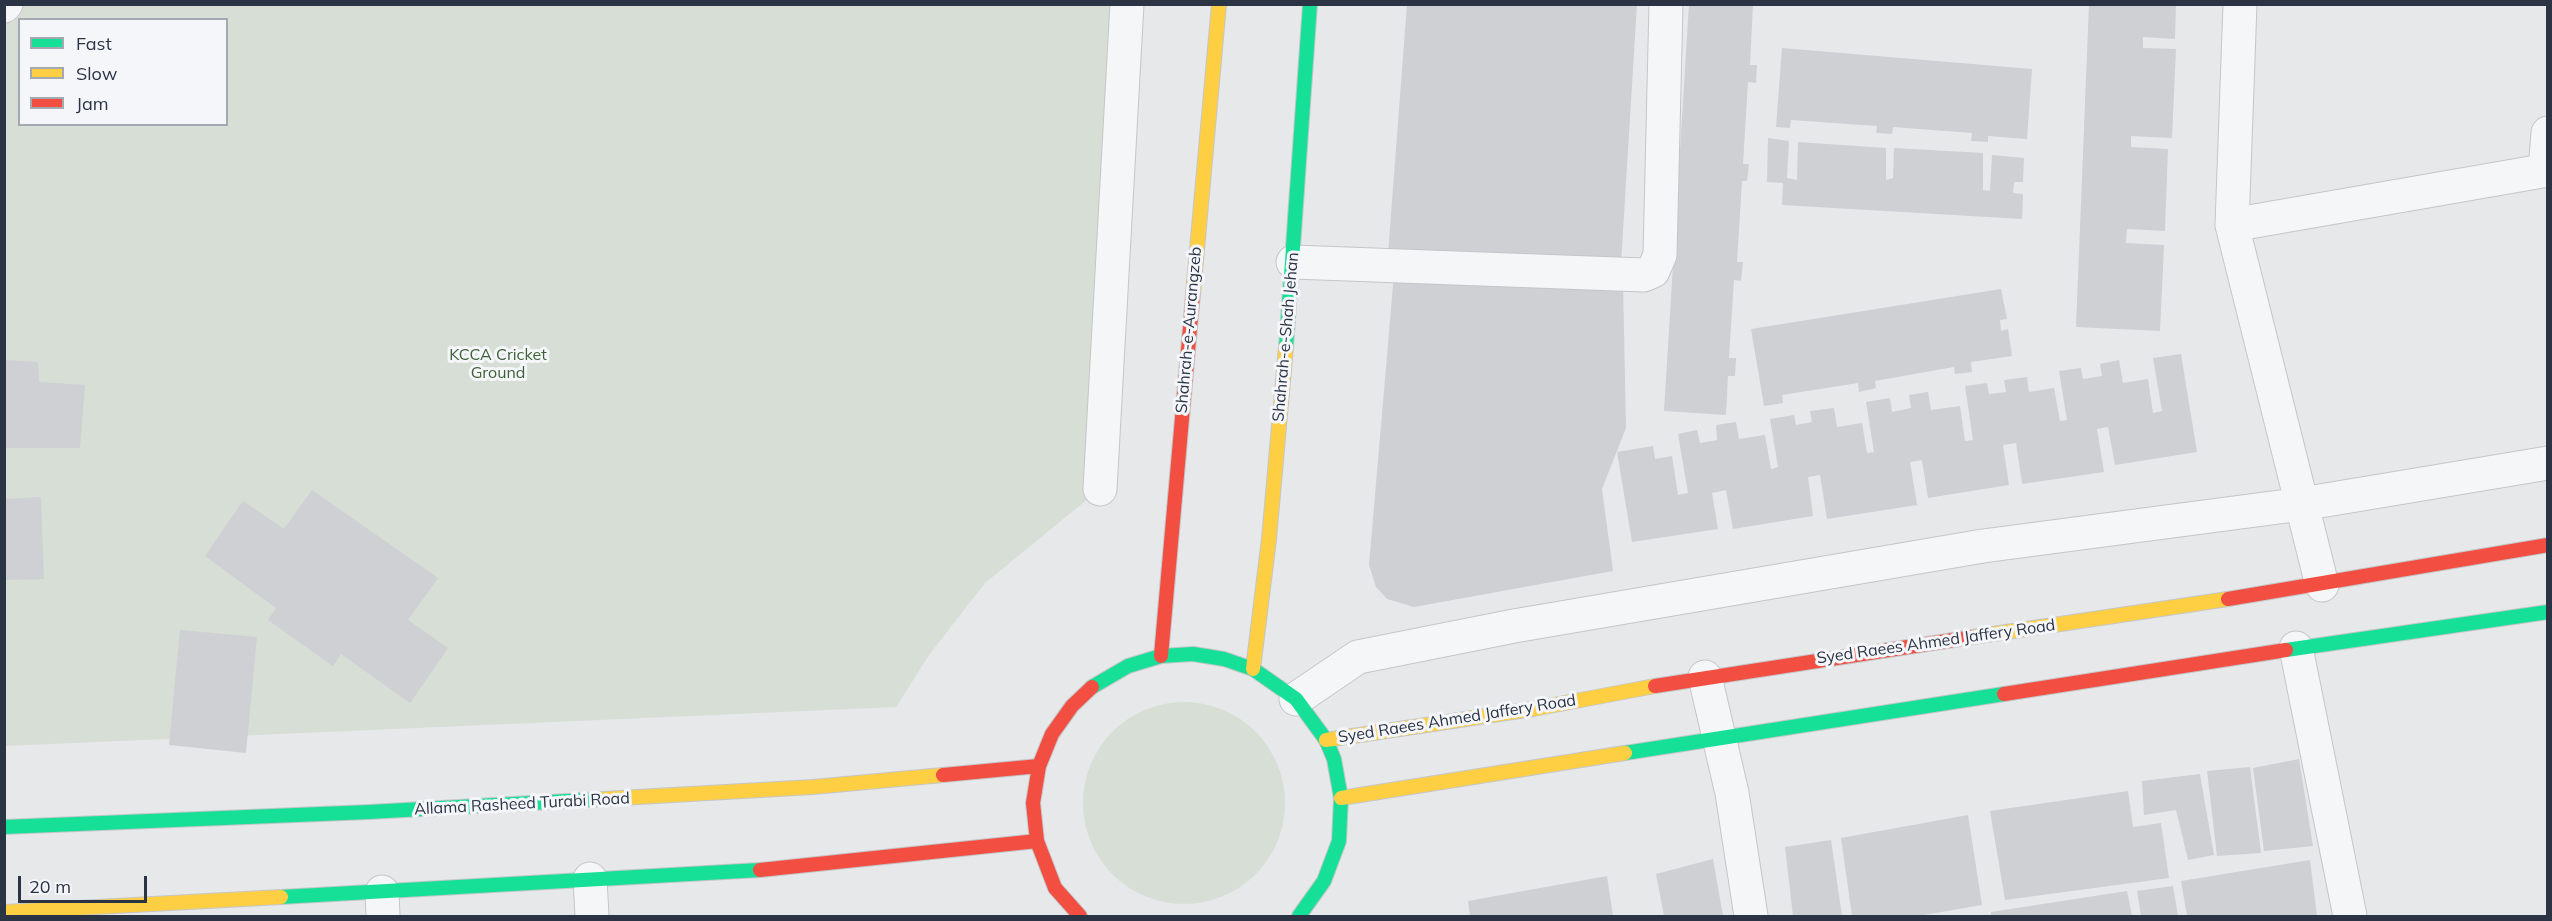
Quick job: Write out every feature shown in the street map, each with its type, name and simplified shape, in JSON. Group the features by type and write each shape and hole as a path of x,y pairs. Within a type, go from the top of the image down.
{"main road":[{"name":"Shahrah-e-Aurangzeb","path":"1161,656 1219,4"},
{"name":"Shahrah-e-Shah Jehan","path":"1253,669 1269,539 1293,262 1311,4"},
{"name":"Syed Raees Ahmed Jaffery Road","path":"1326,740 1533,709 1705,676 2322,585 2547,545"},
{"path":"1341,798 2296,648 2547,612"},
{"path":"1080,916 1055,888 1037,840 1033,803 1039,766 1052,734 1072,706 1097,682 1128,666 1161,656 1193,654 1224,658 1253,669 1296,699 1326,740 1334,759 1341,798 1339,841 1324,881 1299,916"},
{"name":"Allama Rasheed Turabi Road","path":"4,827 369,812 801,788 1039,766"},
{"path":"4,912 383,904 590,879 724,874 1037,840"}],"street":[{"path":"1100,489 1127,4"},
{"path":"1293,262 1644,275 1653,271 1660,255 1666,4"},
{"path":"2240,4 2232,225 2322,585"},
{"path":"2232,225 2546,170 2547,133"},
{"path":"1296,699 1359,657 1503,628 1983,546 2302,504 2547,463"},
{"path":"2296,648 2350,916"},
{"path":"1705,676 1721,740 1751,916"},
{"path":"590,879 592,916"}],"green space":[{"name":"KCCA Cricket Ground","path":"6,4 1127,5 1100,489 985,583 929,655 896,707 5,746"},
{"path":"1174,702 1194,702 1223,709 1256,731 1278,764 1285,803 1278,842 1256,875 1223,897 1194,904 1174,904 1145,897 1112,875 1090,842 1083,813 1083,793 1090,764 1112,731 1145,709"}],"building":[{"path":"1407,4 1637,4 1621,264 1388,254"},
{"path":"1689,4 1753,4 1750,65 1757,65 1756,83 1748,82 1743,164 1749,164 1747,181 1742,181 1737,262 1743,262 1741,281 1734,280 1729,358 1736,358 1735,376 1728,376 1726,415 1664,411"},
{"path":"2089,4 2176,4 2175,39 2143,37 2143,48 2176,49 2172,138 2131,136 2131,147 2168,149 2165,231 2127,229 2126,243 2164,245 2160,331 2076,327"},
{"path":"1782,48 2032,69 2027,139 1988,136 1988,142 1971,141 1972,133 1893,127 1892,134 1876,133 1877,126 1791,120 1790,128 1776,127"},
{"path":"1768,138 1789,141 1787,178 1797,180 1798,142 1886,148 1886,180 1893,178 1894,148 1983,153 1983,190 1990,191 1992,155 2024,158 2023,182 2014,182 2013,193 2023,194 2022,219 1782,205 1783,183 1767,182"},
{"path":"1394,274 1623,282 1626,428 1602,489 1613,571 1414,607 1387,599 1376,587 1369,565"},
{"path":"2001,289 2007,319 2000,320 2001,331 2008,329 2012,356 1971,362 1972,372 1955,374 1954,367 1875,381 1876,388 1859,392 1858,383 1782,395 1783,403 1764,406 1751,329"},
{"path":"2181,354 2197,452 2115,465 2108,427 2097,429 2104,472 2022,484 2016,443 2003,445 2009,485 1928,498 1922,460 1910,462 1917,505 1827,519 1820,475 1808,477 1813,516 1733,529 1726,490 1712,493 1718,529 1632,542 1617,452 1653,446 1655,459 1672,456 1678,495 1688,493 1678,434 1697,430 1700,443 1717,440 1716,425 1736,422 1739,439 1765,435 1771,469 1778,467 1770,419 1794,415 1796,425 1812,422 1810,411 1834,408 1837,427 1862,423 1867,453 1874,452 1866,402 1890,398 1892,412 1911,408 1909,395 1928,392 1931,410 1960,406 1965,441 1973,440 1965,386 1987,383 1989,394 2006,392 2004,380 2027,377 2029,392 2054,388 2060,421 2067,420 2059,371 2081,368 2083,379 2102,376 2100,364 2119,360 2123,383 2148,379 2153,413 2162,411 2153,358"},
{"path":"4,360 38,362 39,382 85,385 80,448 4,448"},
{"path":"312,490 438,578 408,620 448,648 410,703 341,654 333,666 268,620 276,608 205,556 243,501 284,529"},
{"path":"41,497 44,579 4,580 4,499"},
{"path":"180,630 257,637 246,753 169,745"},
{"path":"2299,759 2313,846 2264,851 2253,768"},
{"path":"2250,767 2261,853 2217,856 2207,771"},
{"path":"2200,774 2214,855 2188,860 2176,810 2144,815 2142,781"},
{"path":"2128,791 2133,827 2161,823 2169,878 2005,900 1990,811"},
{"path":"1968,815 1982,905 1918,916 1852,916 1841,838"},
{"path":"1831,840 1842,916 1793,916 1785,847"},
{"path":"1713,859 1723,916 1664,916 1656,874"},
{"path":"2310,860 2317,916 2187,916 2181,881"},
{"path":"1607,876 1613,916 1470,916 1468,901"},
{"path":"2173,886 2178,916 2141,916 2137,891"},
{"path":"2127,891 2132,916 1991,916 1991,912"}],"traffic: fast":[{"path":"1286,347 1310,4"},
{"path":"2286,650 2548,612"},
{"path":"1092,687 1128,666 1161,656 1193,654 1224,659 1253,669 1296,699 1326,740 1334,759 1341,798 1339,841 1324,881 1299,916"},
{"path":"1625,753 2004,694"},
{"path":"4,827 369,812 603,799"},
{"path":"281,897 760,870"}],"traffic: slow":[{"path":"1193,294 1219,4"},
{"path":"1253,669 1269,539 1286,347"},
{"path":"1973,637 2228,599"},
{"path":"1326,740 1533,709 1655,686"},
{"path":"1341,798 1625,753"},
{"path":"603,799 813,787 943,775"},
{"path":"4,912 281,897"}],"traffic: jam":[{"path":"1161,656 1193,294"},
{"path":"2228,599 2548,545"},
{"path":"1655,686 1973,637"},
{"path":"2004,694 2286,650"},
{"path":"1080,916 1055,888 1037,841 1033,803 1039,766 1052,734 1072,706 1092,687"},
{"path":"943,775 1039,766"},
{"path":"760,870 1037,841"}]}
